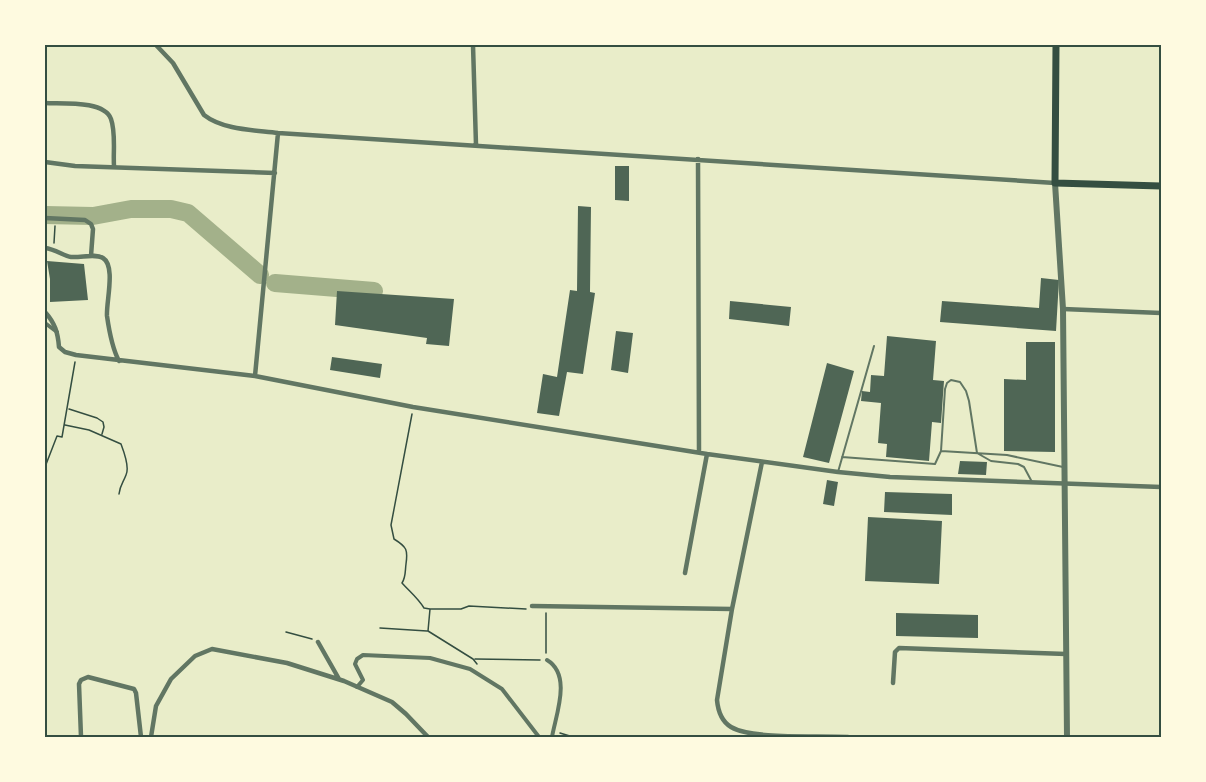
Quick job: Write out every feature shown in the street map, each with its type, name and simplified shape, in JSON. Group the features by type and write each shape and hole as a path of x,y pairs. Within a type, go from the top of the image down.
{"main road":[{"path":"1056,45 1055,183 1161,186"}],"street":[{"path":"156,45 172,63 204,115 211,121 229,126 278,133 1055,183 1063,309 1067,737"},
{"path":"473,45 476,145"},
{"path":"45,103 87,105 103,109 110,117 114,166"},
{"path":"255,376 278,133"},
{"path":"698,159 699,451"},
{"path":"45,162 275,173"},
{"path":"45,218 85,220 91,224 93,229 91,256"},
{"path":"45,248 54,249 68,256 100,256 107,261 110,271 107,317 119,361"},
{"path":"1063,309 1161,313"},
{"path":"45,312 53,321 58,332 59,348 76,355 255,376 413,407 707,454 890,477 1161,487"},
{"path":"45,323 58,332"},
{"path":"685,573 707,454"},
{"path":"762,462 732,609 717,700 719,713 729,727 748,734 848,737"},
{"path":"532,606 732,609"},
{"path":"318,642 339,679"},
{"path":"893,683 895,652 899,648 1066,654"},
{"path":"151,737 156,706 167,686 189,662 212,649 287,663 339,679 392,702 428,737"},
{"path":"357,687 363,680 355,664 357,659 363,655 430,658 470,669 502,689 539,737"},
{"path":"546,660 552,663 560,679 559,709 552,737"},
{"path":"81,737 79,684 81,680 88,677 134,689 141,737"}],"lane":[{"path":"838,471 874,346"},
{"path":"842,457 935,464 941,451 945,389 951,380 960,382 966,392 977,453"},
{"path":"941,451 1007,456 1065,467"},
{"path":"977,453 991,461 1018,464 1024,467 1032,482"}],"path":[{"path":"54,249 55,219"},
{"path":"45,467 57,436 62,437 76,355"},
{"path":"413,407 391,525 394,539 403,544 408,554 405,578 402,583 417,596 424,608 461,609 469,606 526,609 532,606"},
{"path":"68,409 97,417 103,422 102,435"},
{"path":"64,425 89,430 115,440 123,447 127,474 120,484 119,494"},
{"path":"473,659 546,660 546,606"},
{"path":"428,631 430,609"},
{"path":"380,628 428,631 473,659 480,668"},
{"path":"285,632 318,642"},
{"path":"592,737 596,736"}],"building":[{"path":"615,166 629,166 629,201 615,200"},
{"path":"578,206 591,207 590,292 595,293 583,374 567,372 559,416 537,413 543,374 557,377 570,290 577,291"},
{"path":"47,261 84,264 88,300 50,302"},
{"path":"1041,278 1059,280 1056,331 940,322 942,301 1039,308"},
{"path":"337,291 454,299 449,346 426,344 427,338 335,325"},
{"path":"730,301 791,307 789,326 729,319"},
{"path":"616,331 633,333 628,373 611,370"},
{"path":"887,336 936,341 933,380 944,381 941,423 932,422 929,461 886,457 887,444 878,443 881,403 861,401 862,391 870,392 871,375 884,376"},
{"path":"1026,342 1055,342 1055,452 1004,451 1004,379 1026,380"},
{"path":"332,357 382,364 380,378 330,370"},
{"path":"827,363 854,371 829,463 803,457"},
{"path":"960,461 987,462 986,475 958,474"},
{"path":"827,480 838,482 834,506 823,504"},
{"path":"885,492 952,494 952,515 884,512"},
{"path":"868,517 942,521 939,584 865,581"},
{"path":"896,613 978,615 978,638 896,636"}],"waterway":[{"path":"45,215 93,216 131,209 171,209 188,213 260,275"},
{"path":"275,283 374,291"}]}
